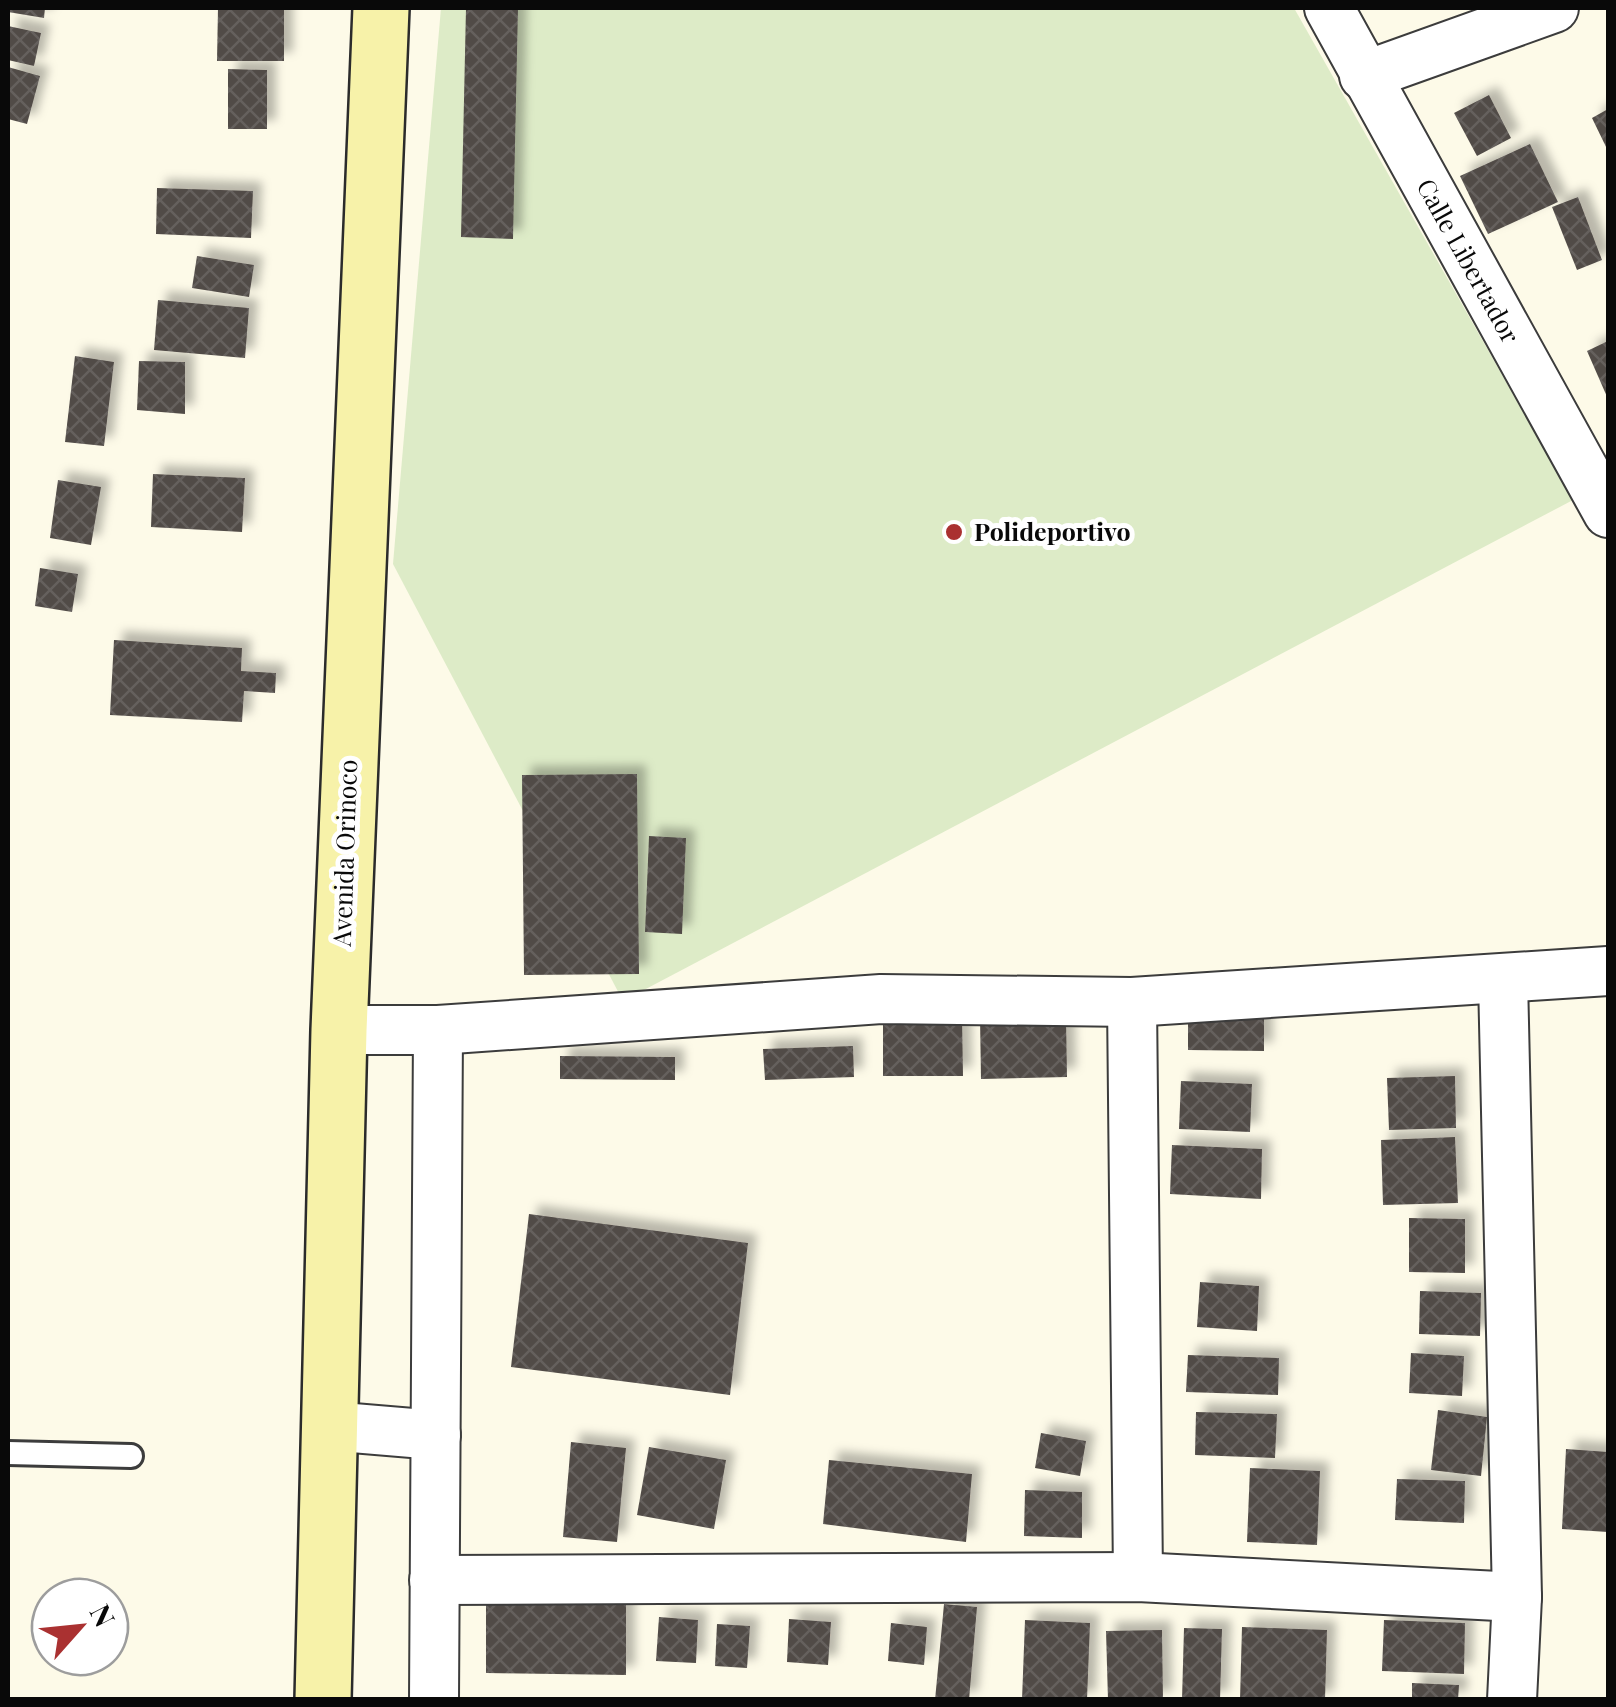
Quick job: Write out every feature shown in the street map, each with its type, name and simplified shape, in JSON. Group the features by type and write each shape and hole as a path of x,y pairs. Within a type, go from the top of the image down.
{"main road":[{"name":"Avenida Orinoco","path":"323,1700 338,1030 381,8"}],"street":[{"name":"Calle Libertador","path":"1329,8 1608,514"},
{"path":"1364,76 1554,8"},
{"path":"338,1030 438,1030 881,1000 1132,1002 1608,971"},
{"path":"1503,979 1517,1597 1512,1700"},
{"path":"1132,1002 1138,1577"},
{"path":"434,1700 438,1030"},
{"path":"329,1426 436,1435"},
{"path":"434,1580 1138,1577 1517,1597"}],"lane":[{"path":"8,1454 132,1456"}],"green space":[{"name":"Polideportivo","path":"441,8 1294,8 1573,500 623,1001 393,564"}],"building":[{"path":"8,8 45,8 44,18 8,12"},
{"path":"218,8 284,8 284,61 217,61"},
{"path":"466,8 518,8 513,239 461,237"},
{"path":"8,26 41,33 34,66 8,60"},
{"path":"8,67 40,76 27,124 8,119"},
{"path":"228,69 267,70 267,129 228,129"},
{"path":"1489,95 1511,138 1477,156 1454,113"},
{"path":"1608,109 1608,151 1592,118"},
{"path":"1530,144 1558,202 1488,234 1460,176"},
{"path":"157,188 253,191 251,238 156,234"},
{"path":"1578,197 1602,260 1577,270 1552,207"},
{"path":"197,256 254,265 249,297 192,288"},
{"path":"158,300 249,308 245,358 154,350"},
{"path":"1608,341 1608,399 1587,351"},
{"path":"75,356 114,362 104,446 65,442"},
{"path":"139,361 185,362 185,414 137,410"},
{"path":"153,474 245,478 242,532 151,527"},
{"path":"58,480 101,487 91,545 50,538"},
{"path":"40,568 78,574 72,612 35,606"},
{"path":"114,640 242,648 241,671 276,673 275,693 244,691 242,722 110,715"},
{"path":"637,774 639,974 524,975 522,775"},
{"path":"649,836 686,838 682,934 645,932"},
{"path":"1188,1009 1264,1010 1264,1051 1188,1050"},
{"path":"883,1014 962,1015 963,1076 883,1076"},
{"path":"1066,1016 1067,1077 981,1079 980,1017"},
{"path":"853,1046 854,1077 765,1080 763,1049"},
{"path":"560,1056 675,1057 675,1080 560,1079"},
{"path":"1455,1076 1456,1128 1389,1130 1387,1078"},
{"path":"1181,1081 1252,1084 1250,1132 1179,1129"},
{"path":"1455,1137 1458,1203 1383,1205 1381,1140"},
{"path":"1172,1145 1262,1149 1261,1199 1170,1194"},
{"path":"529,1214 748,1243 730,1395 511,1367"},
{"path":"1409,1218 1465,1219 1465,1273 1409,1272"},
{"path":"1200,1282 1259,1286 1257,1331 1197,1327"},
{"path":"1420,1291 1481,1293 1480,1336 1419,1334"},
{"path":"1411,1353 1464,1356 1462,1396 1409,1393"},
{"path":"1188,1355 1279,1358 1278,1395 1186,1392"},
{"path":"1438,1410 1487,1417 1481,1476 1431,1470"},
{"path":"1196,1412 1277,1414 1275,1458 1195,1455"},
{"path":"1041,1433 1086,1441 1080,1476 1035,1468"},
{"path":"571,1442 626,1448 617,1542 563,1537"},
{"path":"649,1447 726,1460 714,1529 637,1515"},
{"path":"1566,1449 1608,1452 1608,1532 1562,1529"},
{"path":"829,1460 972,1474 966,1542 823,1524"},
{"path":"1250,1468 1320,1471 1317,1545 1247,1542"},
{"path":"1397,1479 1465,1481 1464,1523 1395,1520"},
{"path":"1025,1490 1082,1492 1082,1538 1024,1536"},
{"path":"486,1600 626,1602 626,1675 486,1673"},
{"path":"944,1604 977,1607 969,1700 935,1700"},
{"path":"659,1617 698,1620 696,1663 656,1661"},
{"path":"789,1619 831,1622 828,1665 787,1662"},
{"path":"1025,1620 1090,1623 1087,1700 1022,1700"},
{"path":"1384,1620 1465,1623 1464,1674 1382,1671"},
{"path":"891,1623 927,1627 924,1665 888,1661"},
{"path":"717,1624 750,1626 747,1668 715,1666"},
{"path":"1242,1627 1327,1630 1325,1700 1240,1700"},
{"path":"1184,1628 1222,1629 1220,1700 1182,1700"},
{"path":"1162,1630 1163,1700 1108,1700 1106,1631"},
{"path":"1412,1683 1459,1685 1458,1700 1412,1700"}],"place":[{"name":"Polideportivo","path":"954,532"}]}
